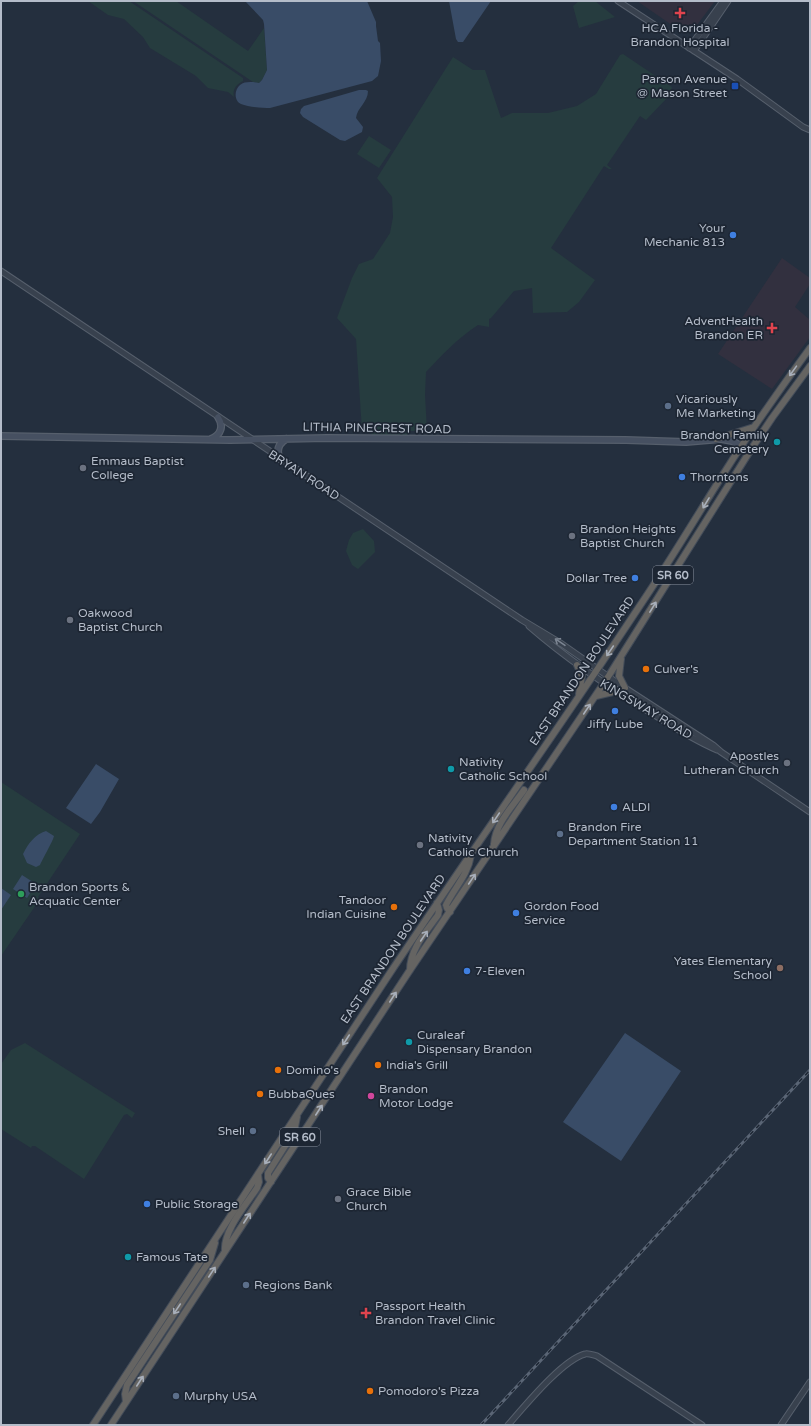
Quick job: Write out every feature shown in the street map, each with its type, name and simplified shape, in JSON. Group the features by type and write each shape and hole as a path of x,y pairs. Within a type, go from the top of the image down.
{"highway":[{"name":"EAST BRANDON BOULEVARD","path":"93,1425 437,903 598,669 677,550 754,427 810,348"},
{"name":"EAST BRANDON BOULEVARD","path":"111,1425 410,970 621,658 750,451 810,366"},
{"path":"716,439 754,427"},
{"path":"621,658 619,676 625,688"},
{"path":"577,665 582,680 578,698"},
{"path":"596,696 617,691"},
{"path":"494,846 495,835 500,825 524,790"},
{"path":"450,912 446,908 446,905 470,864 471,853"},
{"path":"410,970 410,962 415,950 438,915 439,910 437,903"},
{"path":"271,1182 268,1178 268,1173 294,1132 297,1115"},
{"path":"225,1251 224,1244 229,1231 257,1188 259,1182 258,1174"},
{"path":"126,1402 125,1394 127,1385 210,1260 215,1239"}],"main road":[{"path":"208,439 216,436 221,430 222,424 218,417"},
{"name":"LITHIA PINECREST ROAD","path":"1,436 208,439 626,440 678,442 716,439 728,440 750,451"},
{"path":"280,459 278,446 286,438"}],"street":[{"path":"618,1 785,113 786,116 803,127 809,129"},
{"path":"692,50 723,1"},
{"path":"692,50 728,1"},
{"name":"BRYAN ROAD","path":"1,271 280,459 522,620 542,631 608,677"},
{"path":"522,620 577,665 593,676"},
{"name":"KINGSWAY ROAD","path":"593,676 676,728 721,752"},
{"name":"KINGSWAY ROAD","path":"608,677 713,745 721,752 810,812"},
{"path":"508,1425 556,1374 576,1358 586,1354 597,1356 702,1425"},
{"path":"780,1425 810,1382"}],"shaded area":[{"name":"HCA Florida - Brandon Hospital","path":"637,1 715,1 697,25 691,30 685,31 679,30"},
{"name":"AdventHealth Brandon ER","path":"782,258 810,278 810,284 795,307 810,320 810,337 772,389 718,354"}],"green space":[{"path":"88,1 129,1 243,78 243,81 234,89 234,97 228,92 208,88 196,76 150,48 143,37 124,19 108,15"},
{"path":"133,1 176,1 248,51 264,28 267,70 262,80 259,83 253,82"},
{"path":"579,1 595,1 615,17 579,28 573,6"},
{"path":"623,54 672,87 669,96 646,120 640,116 607,165 612,169 604,166 551,248 595,280 579,302 567,312 533,313 532,288 514,291 489,319 489,327 478,325 457,341 426,372 425,395 427,431 409,431 407,437 373,436 369,431 362,431 356,339 337,318 352,278 359,264 373,259 390,233 393,217 392,197 377,178 453,57 473,70 485,70 501,118 512,113 548,113 577,106 596,94 620,55"},
{"path":"369,136 391,150 379,168 357,154"},
{"path":"363,529 374,541 375,552 358,569 352,565 346,551 353,533"},
{"name":"Brandon Sports & Acquatic Center","path":"1,782 80,834 38,897 40,899 1,956"},
{"path":"25,1043 135,1113 132,1118 127,1114 124,1115 84,1179 35,1146 32,1146 31,1148 1,1129 1,1064 11,1050"}],"water":[{"path":"245,1 367,1 376,22 378,41 380,43 381,61 378,76 372,81 270,108 251,107 239,103 236,98 238,87 247,82 259,83 267,70 263,20"},
{"path":"449,1 491,1 463,42 458,42 456,39"},
{"path":"359,90 368,91 368,95 358,111 356,118 363,127 362,132 345,141 340,140 303,117 300,113 304,106"},
{"path":"96,764 119,779 100,812 91,824 66,808"},
{"path":"46,831 54,836 40,865 36,867 27,863 23,854 38,834"},
{"path":"22,875 36,884 27,898 13,889"},
{"path":"1,888 11,895 1,910"},
{"path":"625,1033 681,1071 621,1161 563,1122"}],"railway":[{"path":"481,1425 810,1070"}],"place":[{"name":"HCA Florida - Brandon Hospital","path":"680,13"},
{"name":"Parson Avenue @ Mason Street","path":"735,86"},
{"name":"Your Mechanic 813","path":"733,235"},
{"name":"AdventHealth Brandon ER","path":"772,328"},
{"name":"Vicariously Me Marketing","path":"668,406"},
{"name":"Brandon Family Cemetery","path":"777,442"},
{"name":"Emmaus Baptist College","path":"83,468"},
{"name":"Thorntons","path":"682,477"},
{"name":"Brandon Heights Baptist Church","path":"572,536"},
{"name":"Dollar Tree","path":"635,578"},
{"name":"Oakwood Baptist Church","path":"70,620"},
{"name":"Culver's","path":"646,669"},
{"name":"Jiffy Lube","path":"615,711"},
{"name":"Apostles Lutheran Church","path":"787,763"},
{"name":"Nativity Catholic School","path":"451,769"},
{"name":"ALDI","path":"614,807"},
{"name":"Brandon Fire Department Station 11","path":"560,834"},
{"name":"Nativity Catholic Church","path":"420,845"},
{"name":"Brandon Sports & Acquatic Center","path":"21,894"},
{"name":"Tandoor Indian Cuisine","path":"394,907"},
{"name":"Gordon Food Service","path":"516,913"},
{"name":"Yates Elementary School","path":"780,968"},
{"name":"7-Eleven","path":"467,971"},
{"name":"Curaleaf Dispensary Brandon","path":"409,1042"},
{"name":"India's Grill","path":"378,1065"},
{"name":"Domino's","path":"278,1070"},
{"name":"BubbaQues","path":"260,1094"},
{"name":"Brandon Motor Lodge","path":"371,1096"},
{"name":"Shell","path":"253,1131"},
{"name":"Grace Bible Church","path":"338,1199"},
{"name":"Public Storage","path":"147,1204"},
{"name":"Famous Tate","path":"128,1257"},
{"name":"Regions Bank","path":"246,1285"},
{"name":"Passport Health Brandon Travel Clinic","path":"366,1313"},
{"name":"Pomodoro's Pizza","path":"370,1391"},
{"name":"Murphy USA","path":"176,1396"}]}
